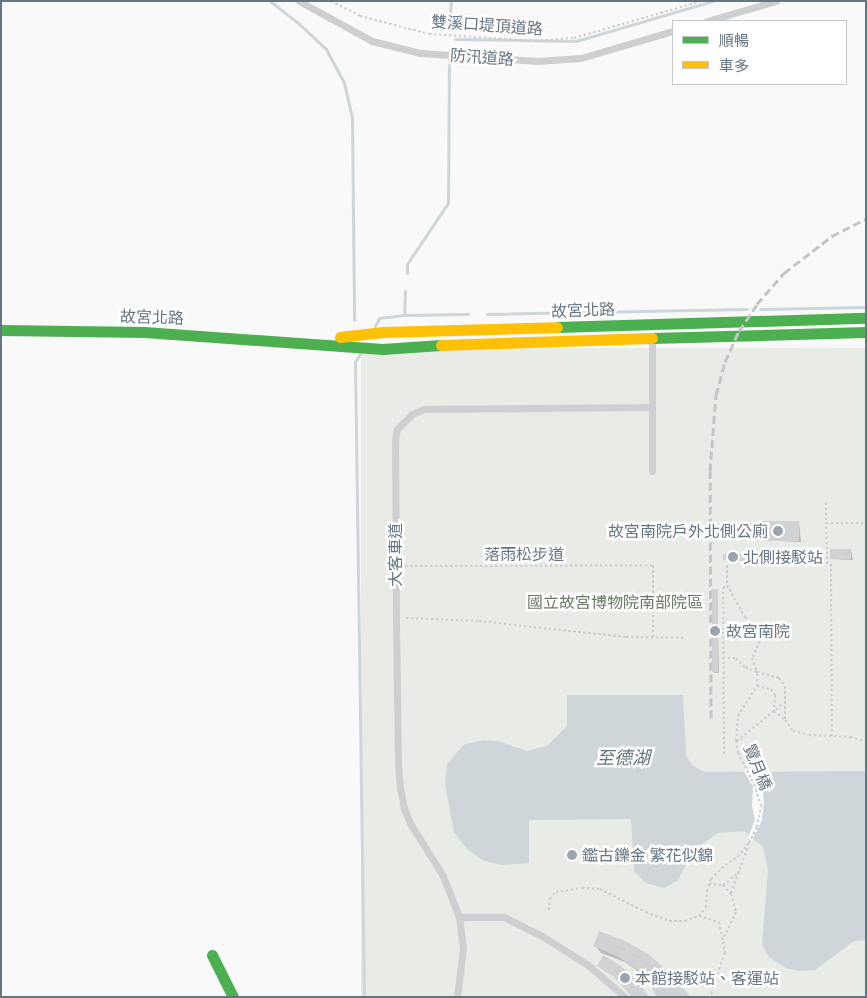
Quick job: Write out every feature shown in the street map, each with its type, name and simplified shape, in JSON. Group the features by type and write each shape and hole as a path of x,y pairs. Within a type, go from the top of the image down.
{"street":[{"name":"故宮北路","path":"302,342 383,332 430,330 866,318"},
{"name":"故宮北路","path":"1,330 144,332 382,349 437,345 866,332"},
{"path":"212,955 233,997"}],"lane":[{"name":"防汛道路","path":"299,1 372,42 420,53 538,61 581,58 672,31"},
{"path":"711,20 776,1"},
{"path":"652,338 652,472"},
{"name":"大客車道","path":"456,997 464,949 460,917 444,876 418,839 404,808 398,762 395,566 395,439 397,430 412,414 424,409 652,407"},
{"path":"460,917 504,917 534,932 588,964 625,997"}],"path":[{"name":"雙溪口堤頂道路","path":"331,1 360,16 429,34 536,41 574,38 702,1"},
{"path":"826,503 827,564"},
{"path":"826,523 866,523"},
{"path":"831,564 832,736"},
{"name":"落雨松步道","path":"395,566 653,565 653,638"},
{"path":"727,565 727,586 745,616 758,630 760,641 752,658 757,672 757,686 771,689 775,695 774,711"},
{"path":"724,754 723,588 727,586"},
{"path":"396,618 479,621 626,637 686,638"},
{"path":"724,658 735,658 745,667 779,678 784,686 785,720"},
{"name":"覽月橋","path":"731,894 742,869 761,806 755,786 742,764 736,741 738,716 757,686"},
{"path":"736,741 784,703"},
{"path":"774,711 785,720 793,731 809,735 850,737 866,741"},
{"name":"覽月橋","path":"709,884 720,869 738,857 749,843"},
{"path":"549,910 550,899 556,892 582,888 600,888 646,912 669,921 685,921 699,916 706,907 709,884 723,885 742,869"},
{"path":"723,885 731,894 736,912 723,940"},
{"path":"699,916 720,922 725,953 711,992 714,997"},
{"path":"602,942 623,949 647,963 671,986 678,997"}],"green space":[{"name":"國立故宮博物院南部院區","path":"361,348 866,348 866,997 361,997"}],"water":[{"name":"至德湖","path":"567,695 683,695 686,755 692,765 704,772 866,771 866,940 854,941 815,970 800,971 786,968 769,957 762,945 768,870 763,847 744,831 718,833 695,849 677,881 664,888 646,883 634,871 631,819 529,820 529,863 503,865 484,861 467,849 454,832 445,784 447,765 463,745 483,740 498,741 527,751 547,746 567,726"}],"pier":[{"path":"743,769 751,769 758,774 761,780 764,802 762,820 752,841 748,838 755,819 752,806 753,787"}],"building":[{"name":"故宮南院戶外北側公廁","path":"757,521 799,521 799,541 757,541"},
{"path":"830,549 851,549 851,559 830,559"},
{"name":"北側接駁站","path":"723,554 744,554 744,560 723,560"},
{"path":"712,589 718,589 718,672 712,672"},
{"path":"599,931 623,940 648,954 674,976 690,997 657,997 640,971 617,956 593,946"},
{"name":"本館接駁站、客運站","path":"603,955 621,966 637,980 649,997 632,997 613,976 597,966"}],"waterway":[{"path":"270,1 296,21 326,49 344,83 352,117 354,320"},
{"path":"450,14 451,1"},
{"path":"455,39 576,41 713,1"},
{"path":"407,273 407,264 448,203 449,56"},
{"path":"405,291 404,315 468,314"},
{"path":"760,309 866,307"},
{"path":"487,314 747,309"},
{"path":"375,326 379,318 404,315"},
{"path":"360,354 355,362 364,997"}],"railway":[{"path":"711,718 710,471 716,395 725,362 739,331 757,304 784,273 832,236 866,219"}],"traffic: fast":[{"path":"557,327 866,318"},
{"path":"1,330 144,332 382,349 441,345"},
{"path":"652,338 866,332"},
{"path":"212,955 233,997"}],"traffic: slow":[{"path":"340,337 383,332 557,327"},
{"path":"441,345 652,338"}],"place":[{"name":"故宮南院戶外北側公廁","path":"778,531"},
{"name":"北側接駁站","path":"733,557"},
{"name":"故宮南院","path":"715,631"},
{"name":"鑑古鑠金 繁花似錦","path":"572,855"},
{"name":"本館接駁站、客運站","path":"625,978"}]}
